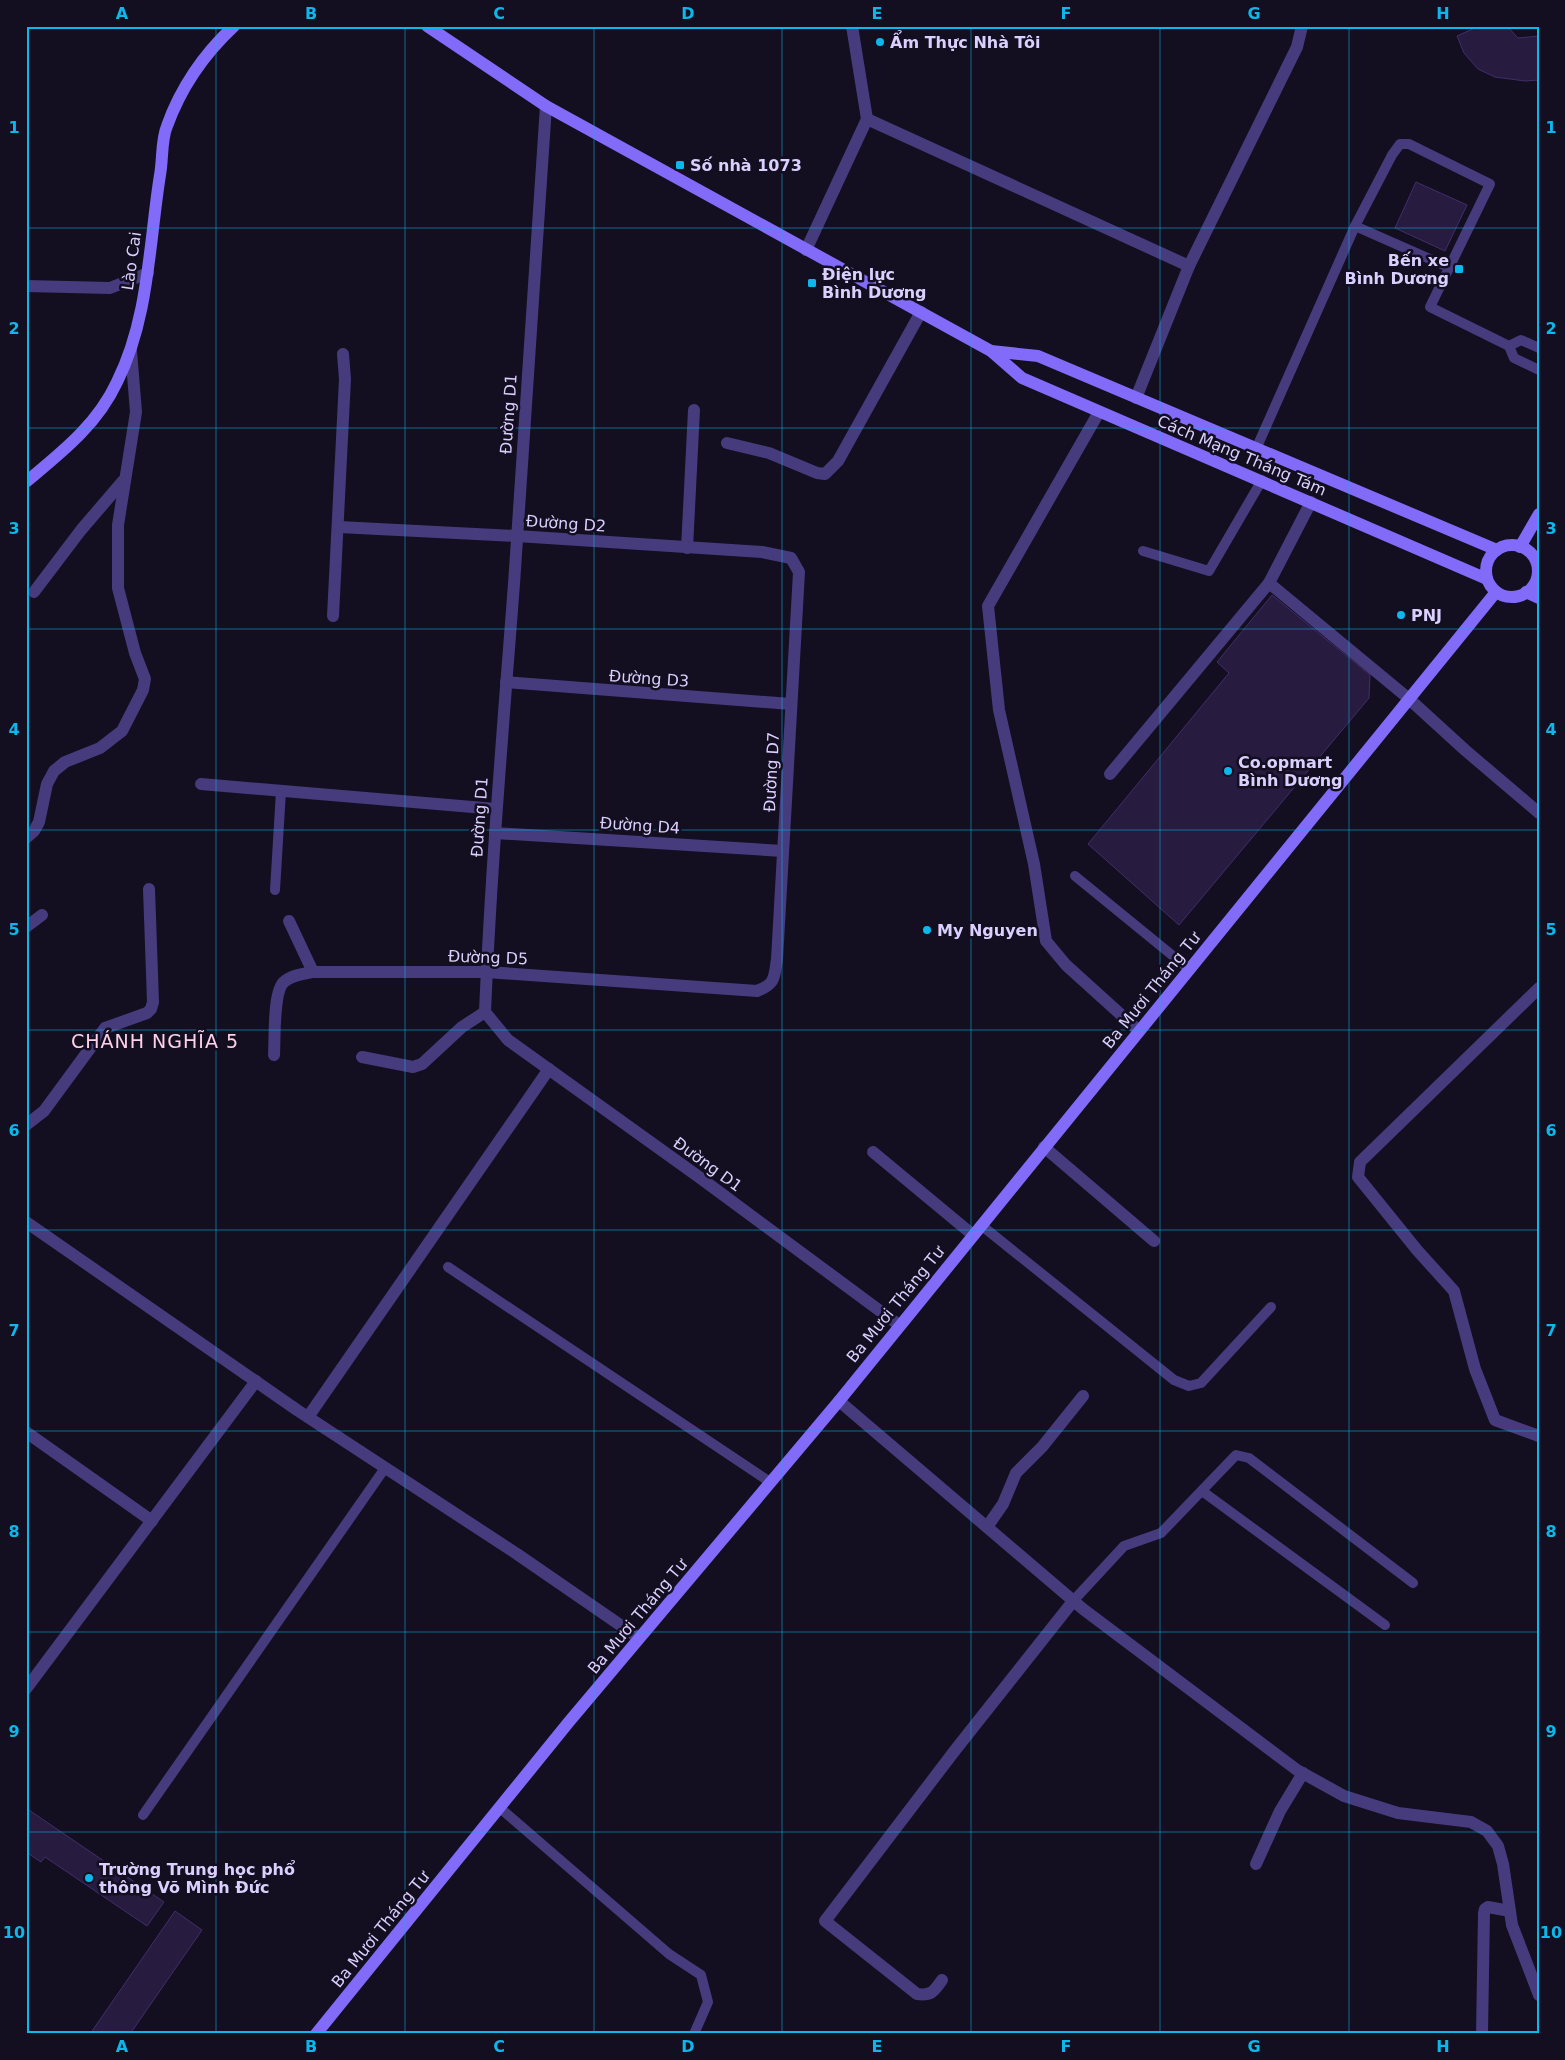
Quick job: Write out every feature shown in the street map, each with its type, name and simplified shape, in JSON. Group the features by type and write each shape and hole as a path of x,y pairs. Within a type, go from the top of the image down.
{"street":[{"name":"Lào Cai","path":"26,482 70,446 96,419 117,383 131,351 148,273 153,217 166,128 193,72 234,26"},
{"path":"806,250 867,119 852,26"},
{"path":"1136,398 1189,266 1297,47 1302,26"},
{"name":"Cách Mạng Tháng Tám","path":"436,29 546,106 991,351 1022,378 1262,480 1487,579"},
{"name":"Đường D1","path":"546,106 517,536 494,832 485,1012 508,1040 699,1177 899,1325"},
{"path":"867,119 1189,266"},
{"path":"26,286 110,288 148,273"},
{"path":"726,443 769,453 817,473 825,474 838,461 921,312"},
{"path":"26,838 34,831 39,822 47,784 54,771 65,762 100,748 122,731 143,690 145,679 135,653 118,588 118,525 123,481 136,412 131,351"},
{"name":"Cách Mạng Tháng Tám","path":"991,351 1038,356 1497,550"},
{"path":"333,616 346,379 343,354"},
{"path":"687,548 694,410"},
{"path":"1099,412 988,606 999,710 1034,864 1046,941 1066,965 1139,1031"},
{"path":"34,592 81,530 123,481"},
{"path":"1110,774 1269,583 1311,502"},
{"path":"1520,547 1539,514"},
{"name":"Đường D2","path":"339,527 517,536 762,552 791,558"},
{"path":"1504,547 1520,547 1533,557 1538,572 1536,580 1526,592 1511,597 1496,592 1487,579 1487,563 1497,550 1504,547"},
{"name":"Đường D7","path":"767,987 773,981 777,959 799,572 791,558"},
{"path":"1269,583 1408,698 1539,813"},
{"name":"Ba Mươi Tháng Tư","path":"316,2034 639,1638 838,1400 1496,592"},
{"path":"1526,592 1539,598"},
{"name":"Đường D3","path":"506,682 791,704"},
{"path":"201,784 496,809"},
{"name":"Đường D4","path":"494,832 783,850"},
{"path":"26,1125 44,1111 104,1028 146,1013 151,1009 149,889"},
{"path":"26,927 42,915"},
{"path":"289,922 313,972"},
{"name":"Đường D5","path":"274,1054 277,992 282,982 288,978 313,972 487,972 757,991 767,987"},
{"path":"1539,988 1360,1162 1358,1177 1417,1250 1454,1291 1475,1369 1495,1420 1539,1436"},
{"path":"362,1057 413,1067 422,1064 462,1027 485,1012"},
{"path":"308,1417 549,1069"},
{"path":"1044,1147 1154,1242"},
{"path":"873,1152 977,1230"},
{"path":"26,1222 256,1382 517,1554 639,1638"},
{"path":"26,1688 256,1382"},
{"path":"987,1526 1003,1504 1016,1473 1042,1447 1083,1396"},
{"path":"838,1400 1083,1609 1153,1660 1238,1727 1303,1773 1344,1796 1398,1813 1471,1822 1487,1831 1498,1846 1503,1864 1512,1925 1539,1995"},
{"path":"26,1432 152,1521"},
{"path":"942,1980 932,1992 926,1995 917,1994 825,1921 956,1749 1074,1600"},
{"path":"1256,1864 1280,1811 1303,1773"},
{"path":"1482,2034 1484,1913 1485,1909 1488,1908 1510,1910"}],"lane":[{"path":"1256,449 1355,226 1392,155 1400,144 1409,144 1490,184 1430,307 1509,346 1514,358 1539,370"},
{"path":"1355,226 1448,267"},
{"path":"1509,346 1521,340 1539,348"},
{"path":"1143,551 1209,571 1262,480"},
{"path":"275,890 281,791"},
{"path":"1075,876 1189,969"},
{"path":"977,1230 1174,1380 1189,1386 1201,1383 1271,1306"},
{"path":"448,1267 770,1482"},
{"path":"1074,1600 1118,1551 1132,1542 1148,1539 1161,1533 1236,1455 1249,1458 1413,1583"},
{"path":"143,1815 385,1468"},
{"path":"1202,1491 1385,1624"},
{"path":"500,1808 669,1954 701,1974 708,2002 694,2034"}],"building":[{"path":"1479,26 1507,26 1518,38 1539,36 1539,80 1525,81 1495,77 1478,69 1464,53 1457,36"},
{"path":"1416,182 1467,205 1445,251 1395,228"},
{"name":"Co.opmart Bình Dương","path":"1272,595 1370,675 1369,698 1179,925 1088,844 1229,673 1217,662"},
{"path":"26,1808 164,1902 147,1926 45,1857 41,1862 26,1852"},
{"path":"175,1911 202,1930 130,2034 90,2034"}],"place":[{"name":"Ẩm Thực Nhà Tôi","path":"880,42"},
{"name":"Số nhà 1073","path":"680,165"},
{"name":"Bến xe Bình Dương","path":"1459,269"},
{"name":"Điện lực Bình Dương","path":"812,283"},
{"name":"PNJ","path":"1401,615"},
{"name":"Co.opmart Bình Dương","path":"1228,771"},
{"name":"My Nguyen","path":"927,930"},
{"name":"Trường Trung học phổ thông Võ Mình Đức","path":"89,1878"}],"district":[{"name":"CHÁNH NGHĨA 5","path":"155,1041"}]}
